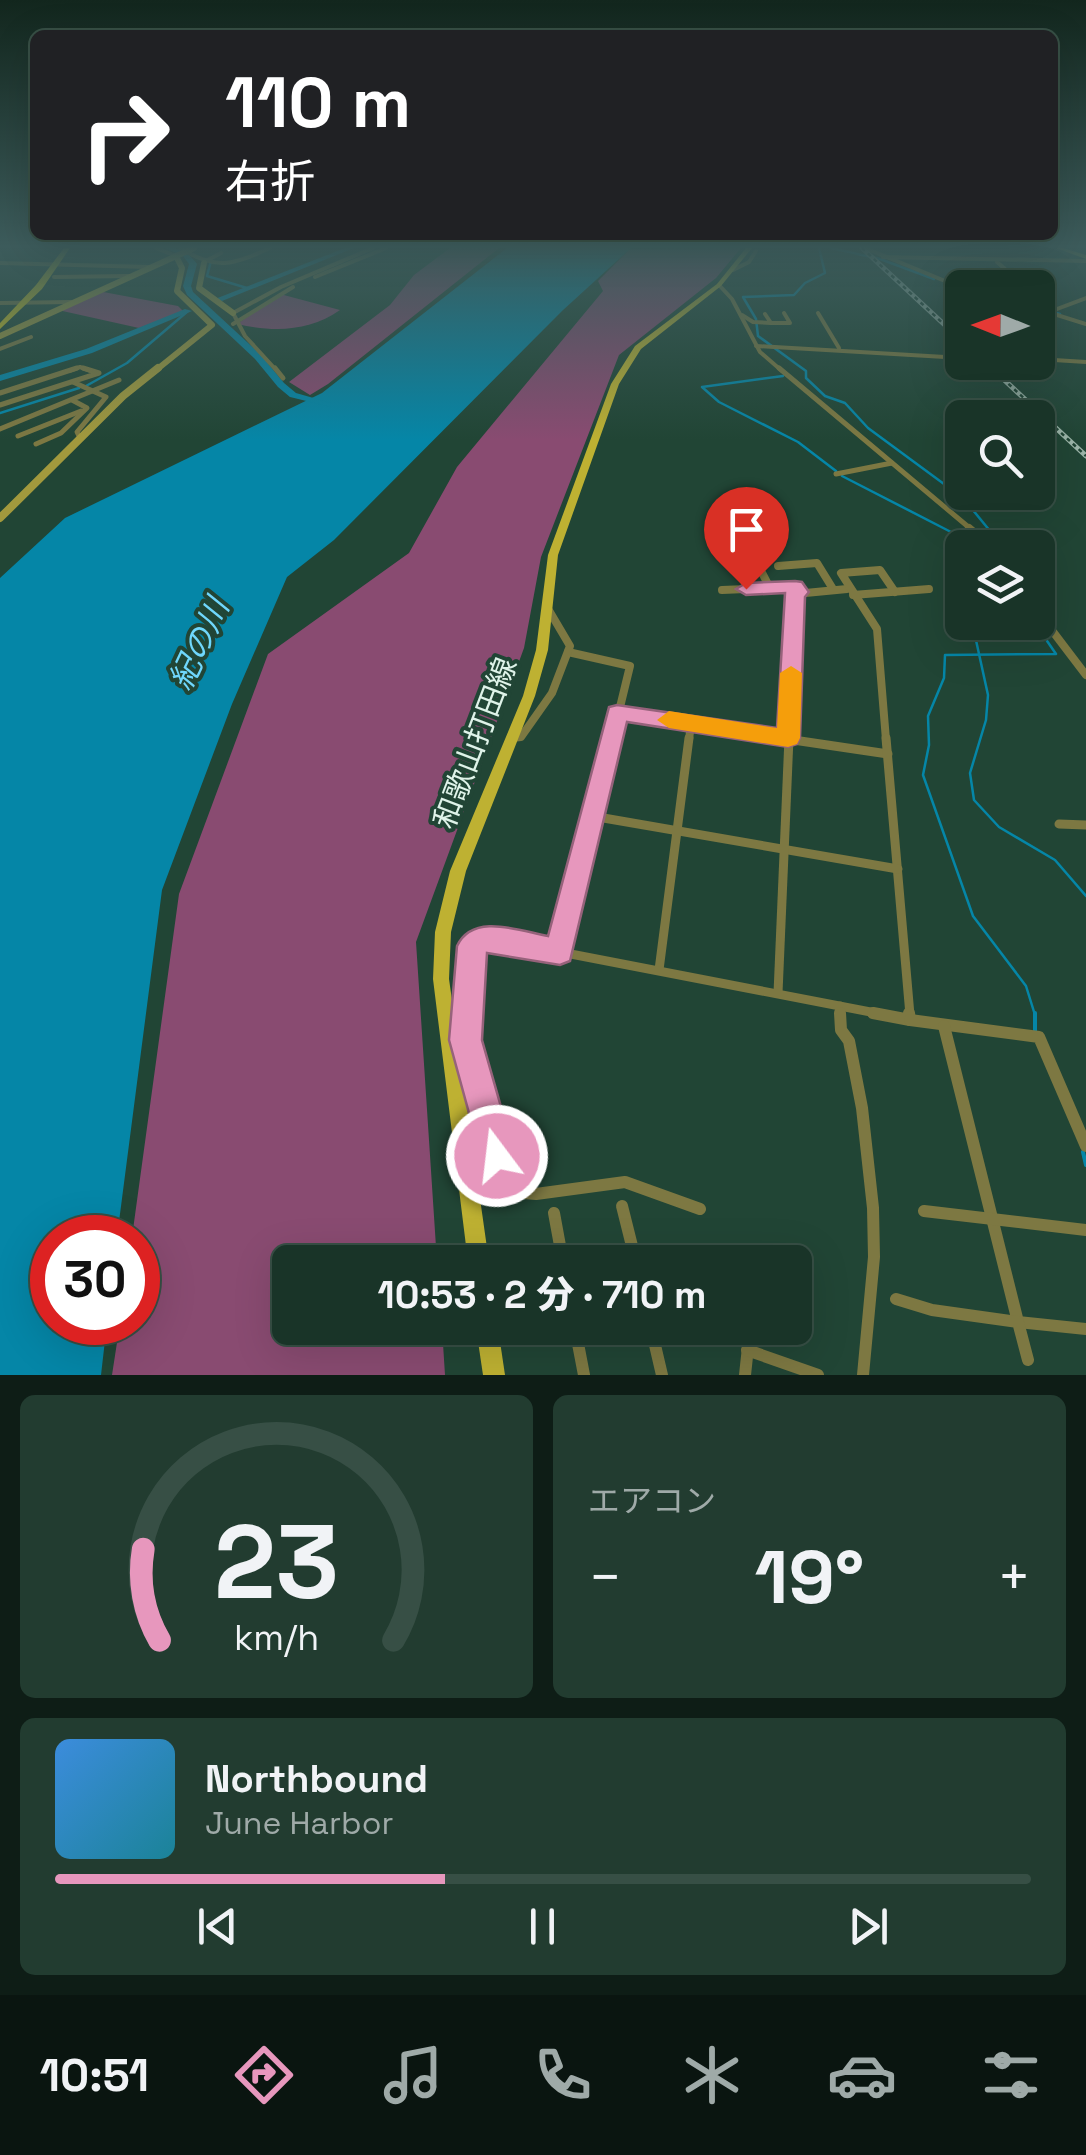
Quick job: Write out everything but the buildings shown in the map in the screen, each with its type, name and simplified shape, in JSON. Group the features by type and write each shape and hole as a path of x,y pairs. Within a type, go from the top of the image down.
{"main road":[{"path":"0,342 53,312"},
{"path":"0,518 123,396 212,326 198,312"},
{"name":"和歌山打田線","path":"476,1245 440,978 444,932 458,871 512,738 542,650 553,555 622,369 646,341 683,312"},
{"path":"490,1345 494,1375"}],"street":[{"path":"233,324 251,312"},
{"path":"740,312 758,346 972,530"},
{"path":"232,313 233,324 283,378"},
{"path":"818,313 839,348"},
{"path":"765,314 770,324"},
{"path":"784,314 795,330"},
{"path":"1055,314 1086,324"},
{"path":"742,315 752,322 790,323"},
{"path":"242,332 253,335"},
{"path":"0,342 16,343 31,337"},
{"path":"758,346 945,357"},
{"path":"1055,360 1086,362"},
{"path":"0,393 80,367 98,374 78,386 0,405"},
{"path":"61,374 106,397 77,432 80,438"},
{"path":"0,428 119,380"},
{"path":"72,400 85,410"},
{"path":"18,436 85,410"},
{"path":"36,444 61,433 85,410"},
{"path":"836,474 892,463"},
{"path":"735,550 739,566 758,565 770,588"},
{"path":"778,566 818,563 833,589"},
{"path":"894,592 880,570 841,573 877,629 910,1020"},
{"path":"722,590 795,586 798,592"},
{"path":"778,993 795,594 833,589 929,589"},
{"path":"512,738 521,737 552,693 570,646 547,607"},
{"path":"1055,634 1086,675"},
{"path":"560,952 630,666 568,652"},
{"path":"617,713 888,754"},
{"path":"659,970 691,722"},
{"path":"592,816 898,868"},
{"path":"1059,824 1086,825"},
{"path":"700,1210 625,1182 536,1194 512,1192 497,1156 466,1040 472,946 480,940 494,939 910,1020 1025,1038 1040,1036 1086,1146"},
{"path":"840,1006 841,1030 849,1041 862,1108 874,1208 864,1375"},
{"path":"944,1026 1028,1360"},
{"path":"448,1044 466,1040"},
{"path":"622,1206 632,1245"},
{"path":"924,1210 1086,1230"},
{"path":"554,1213 560,1245"},
{"path":"896,1298 932,1310 1086,1329"},
{"path":"578,1345 584,1375"},
{"path":"655,1345 662,1375"},
{"path":"745,1375 748,1345"},
{"path":"748,1350 818,1375"}],"shaded area":[{"path":"68,312 180,312 139,328"},
{"path":"254,312 336,312 316,323 290,328 237,324"},
{"path":"381,312 418,312 310,395 289,382"},
{"path":"585,312 673,312 619,355 541,557 524,648 416,942 436,1245 272,1245 272,1345 443,1345 445,1375 112,1375 117,1345 160,1345 160,1215 135,1215 179,894 268,654 409,553 457,467"}],"water":[{"name":"紀の川","path":"425,312 561,312 334,540 287,577 232,704 162,890 120,1215 30,1215 30,1345 104,1345 101,1375 0,1375 0,578 65,518 322,393"}],"waterway":[{"path":"0,378 89,351 185,312"},
{"path":"86,386 127,363 187,312"},
{"path":"210,312 293,395 328,405"},
{"path":"752,312 758,336 806,371 806,378 825,396 845,403 868,428 963,498 989,530"},
{"path":"1055,312 1060,314"},
{"path":"783,376 702,387 719,402 798,442 836,471"},
{"path":"0,413 79,388"},
{"path":"842,476 947,530"},
{"path":"976,640 979,655"},
{"path":"979,655 1056,654 1046,640"},
{"path":"979,655 945,655 944,678 928,716 929,745 923,775 973,916 1026,986 1035,1015"},
{"path":"979,655 988,695 986,720 970,773 974,800 999,827 1055,860 1086,896"},
{"path":"1035,1015 1035,1033"},
{"path":"1083,1152 1086,1165"}],"railway":[{"path":"931,312 945,325"},
{"path":"1004,380 1086,456"}],"slow traffic":[{"path":"669,720 788,738 791,673"}],"route":[{"path":"497,1156 466,1040 472,946 480,940 494,939 560,952 617,713 788,738 798,592 795,586 746,589"}]}
